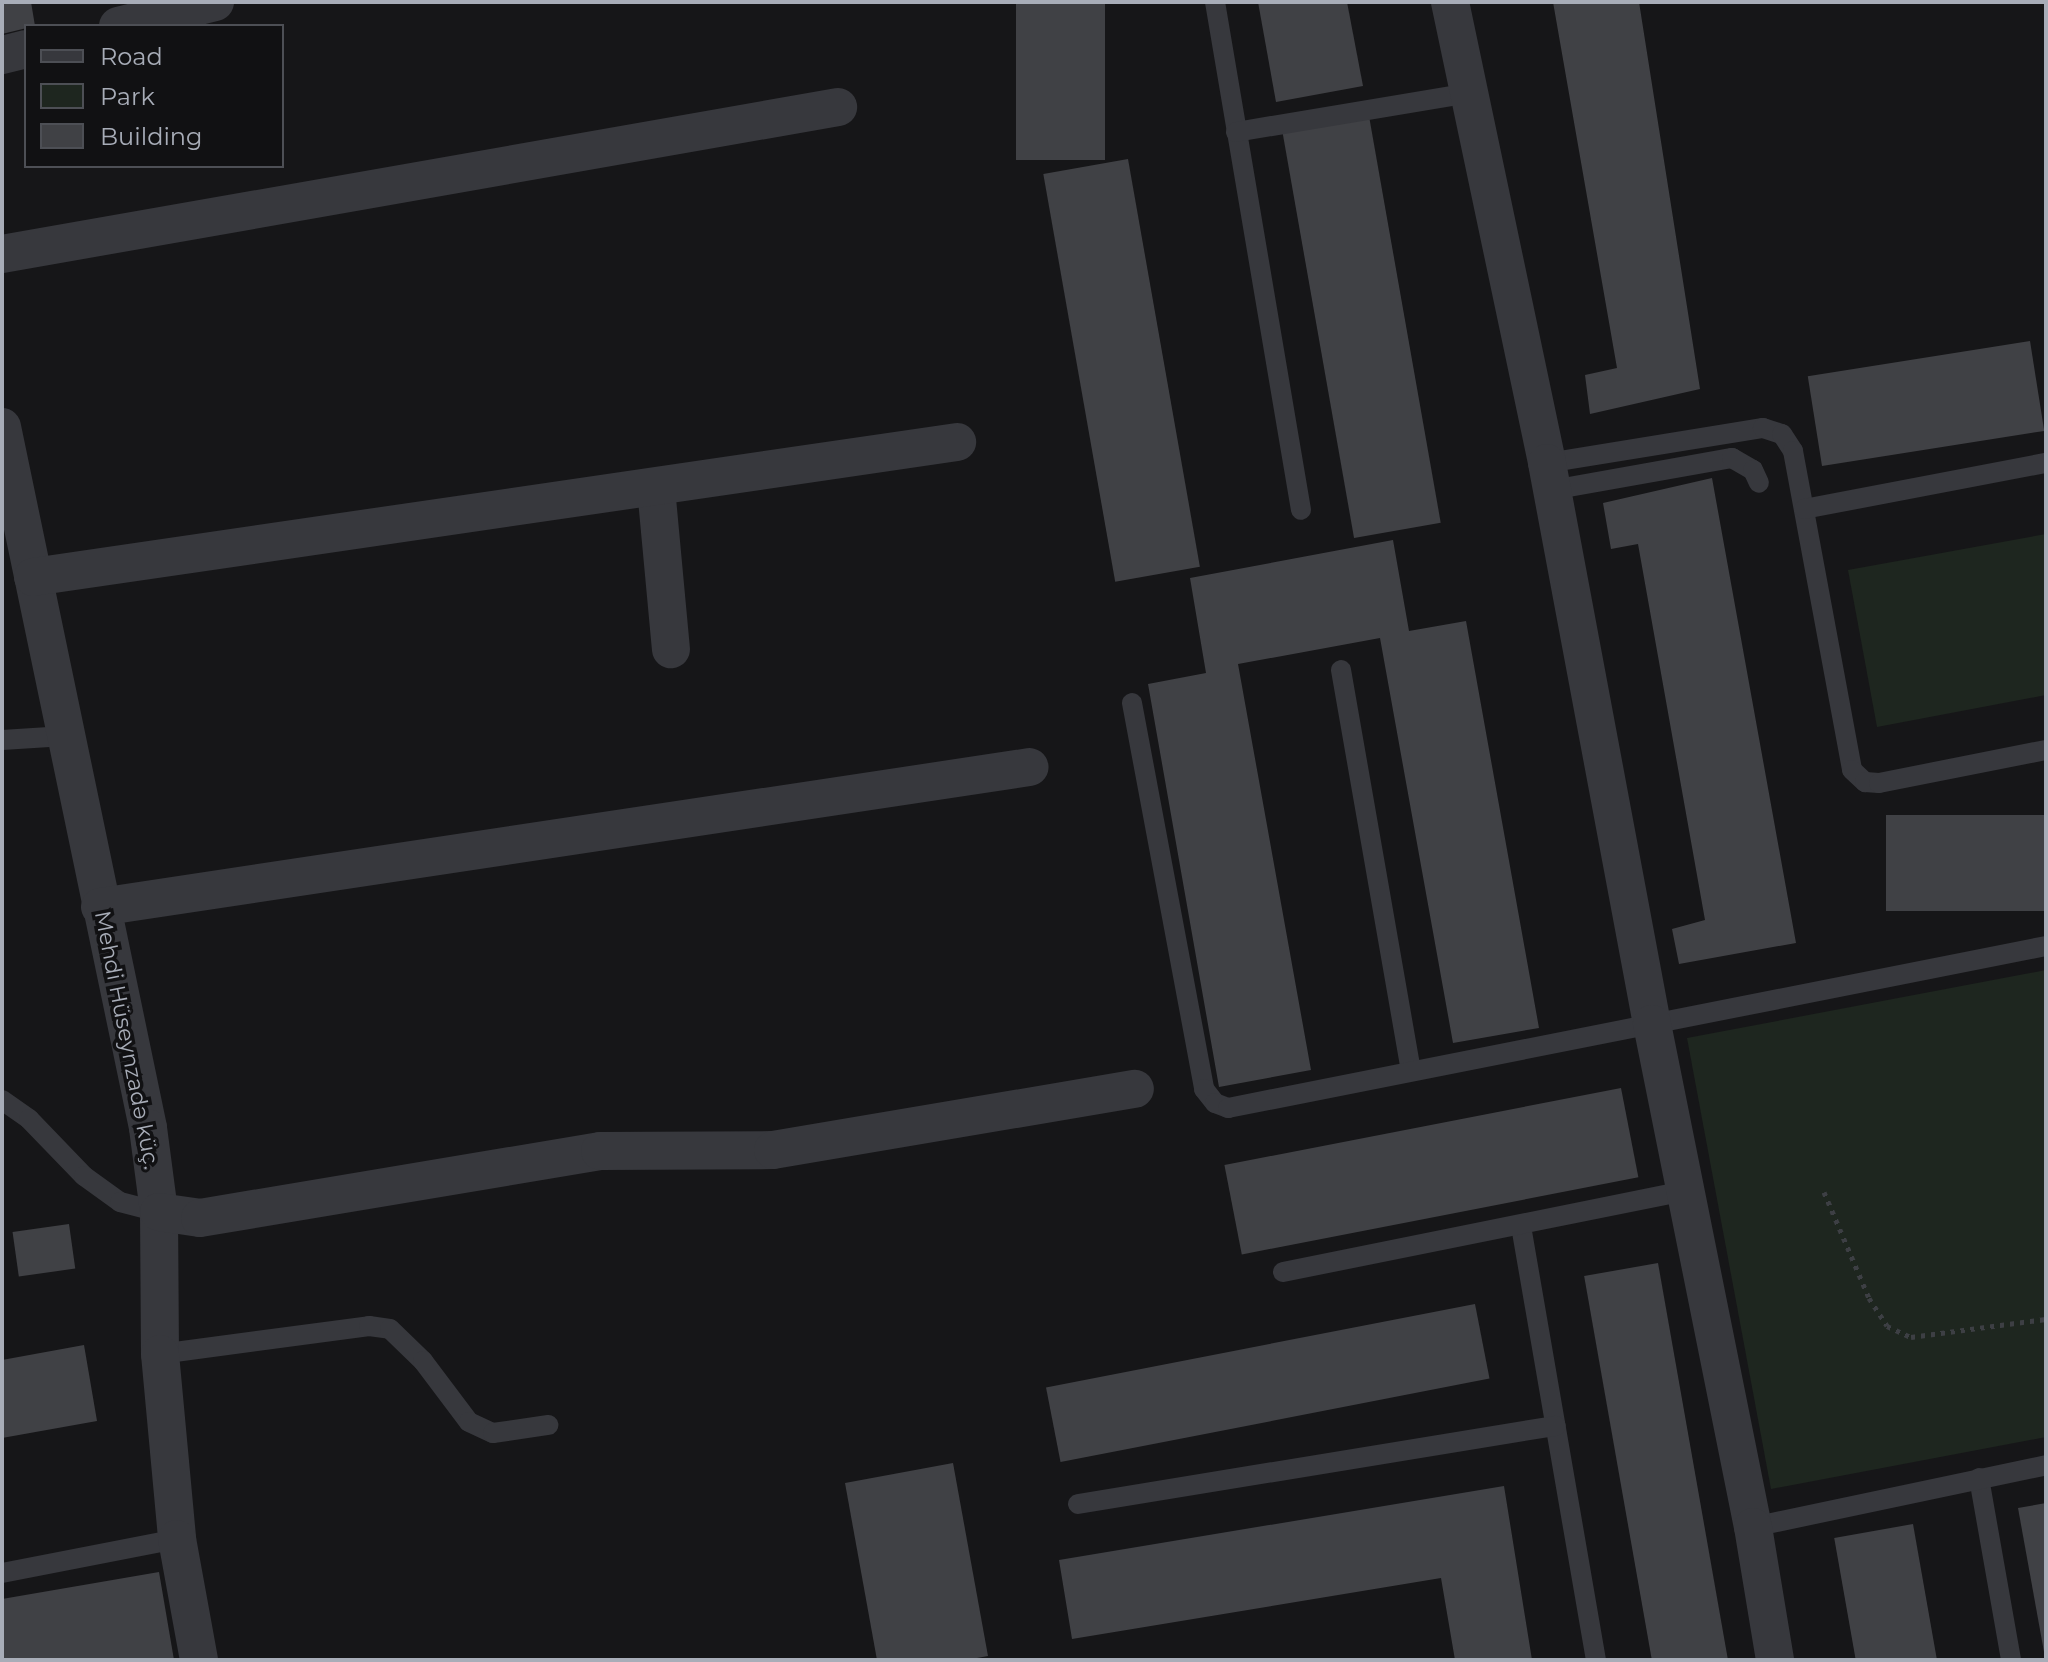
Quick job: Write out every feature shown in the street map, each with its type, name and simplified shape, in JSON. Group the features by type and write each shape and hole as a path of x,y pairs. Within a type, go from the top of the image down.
{"street":[{"path":"126,24 215,2"},
{"path":"1450,2 1549,476 1684,1191 1753,1527 1775,1660"},
{"path":"2,55 24,50"},
{"path":"2,254 838,107"},
{"name":"Mehdi Hüseynzadə küç.","path":"2,427 148,1128 159,1212 160,1354 177,1539 199,1660"},
{"path":"33,577 957,442"},
{"path":"656,488 671,649"},
{"path":"100,907 1030,767"},
{"path":"159,1212 200,1218 600,1151 773,1150 1135,1089"}],"lane":[{"path":"1215,2 1301,510"},
{"path":"1236,132 1469,93"},
{"path":"1549,476 1763,428 1782,434 1793,451 1852,770 1865,782 1879,783 2046,750"},
{"path":"1549,476 1732,458 1753,470 1759,483"},
{"path":"1804,509 2046,463"},
{"path":"1341,670 1411,1070"},
{"path":"1132,703 1204,1089 1215,1103 1228,1108 2046,946"},
{"path":"2,740 65,736"},
{"path":"2,1100 29,1119 96,1185 120,1202 159,1212"},
{"path":"1283,1272 1684,1191"},
{"path":"1521,1226 1596,1660"},
{"path":"160,1354 369,1326 390,1329 423,1361 469,1422 493,1433 548,1425"},
{"path":"1078,1504 1556,1426"},
{"path":"1753,1527 2046,1465"},
{"path":"1979,1478 2011,1660"},
{"path":"2,1573 177,1539"}],"path":[{"path":"1824,1192 1869,1298 1887,1326 1911,1337 2046,1319"}],"green space":[{"path":"2046,534 2046,695 1877,727 1848,570"},
{"path":"2046,970 2046,1437 1771,1489 1687,1038"}],"building":[{"path":"2,2 31,2 35,24 24,24 24,29 2,34"},
{"path":"1016,2 1105,2 1105,160 1016,160"},
{"path":"1258,2 1347,2 1363,86 1276,102"},
{"path":"1553,2 1639,2 1700,389 1590,414 1585,375 1617,368"},
{"path":"1369,116 1441,523 1354,538 1282,131"},
{"path":"1128,159 1200,567 1115,582 1043,174"},
{"path":"2030,341 2044,431 1822,466 1808,376"},
{"path":"1712,478 1796,943 1679,964 1672,929 1705,920 1638,544 1611,549 1603,503"},
{"path":"1393,540 1409,631 1466,621 1539,1028 1453,1043 1380,638 1238,664 1311,1070 1219,1087 1148,684 1206,673 1190,578"},
{"path":"1886,815 2046,815 2046,911 1886,911"},
{"path":"1621,1088 1638,1177 1242,1254 1224,1165"},
{"path":"69,1224 75,1269 19,1276 13,1232"},
{"path":"1658,1263 1728,1660 1652,1660 1584,1276"},
{"path":"1475,1304 1490,1379 1061,1462 1046,1387"},
{"path":"84,1345 97,1421 2,1438 2,1360"},
{"path":"953,1463 988,1656 966,1660 877,1660 845,1483"},
{"path":"1504,1486 1532,1660 1455,1660 1441,1578 1072,1639 1059,1560"},
{"path":"2046,1503 2046,1651 2044,1652 2018,1508"},
{"path":"1913,1524 1937,1660 1856,1660 1834,1538"},
{"path":"159,1572 174,1660 2,1660 2,1599"}]}
